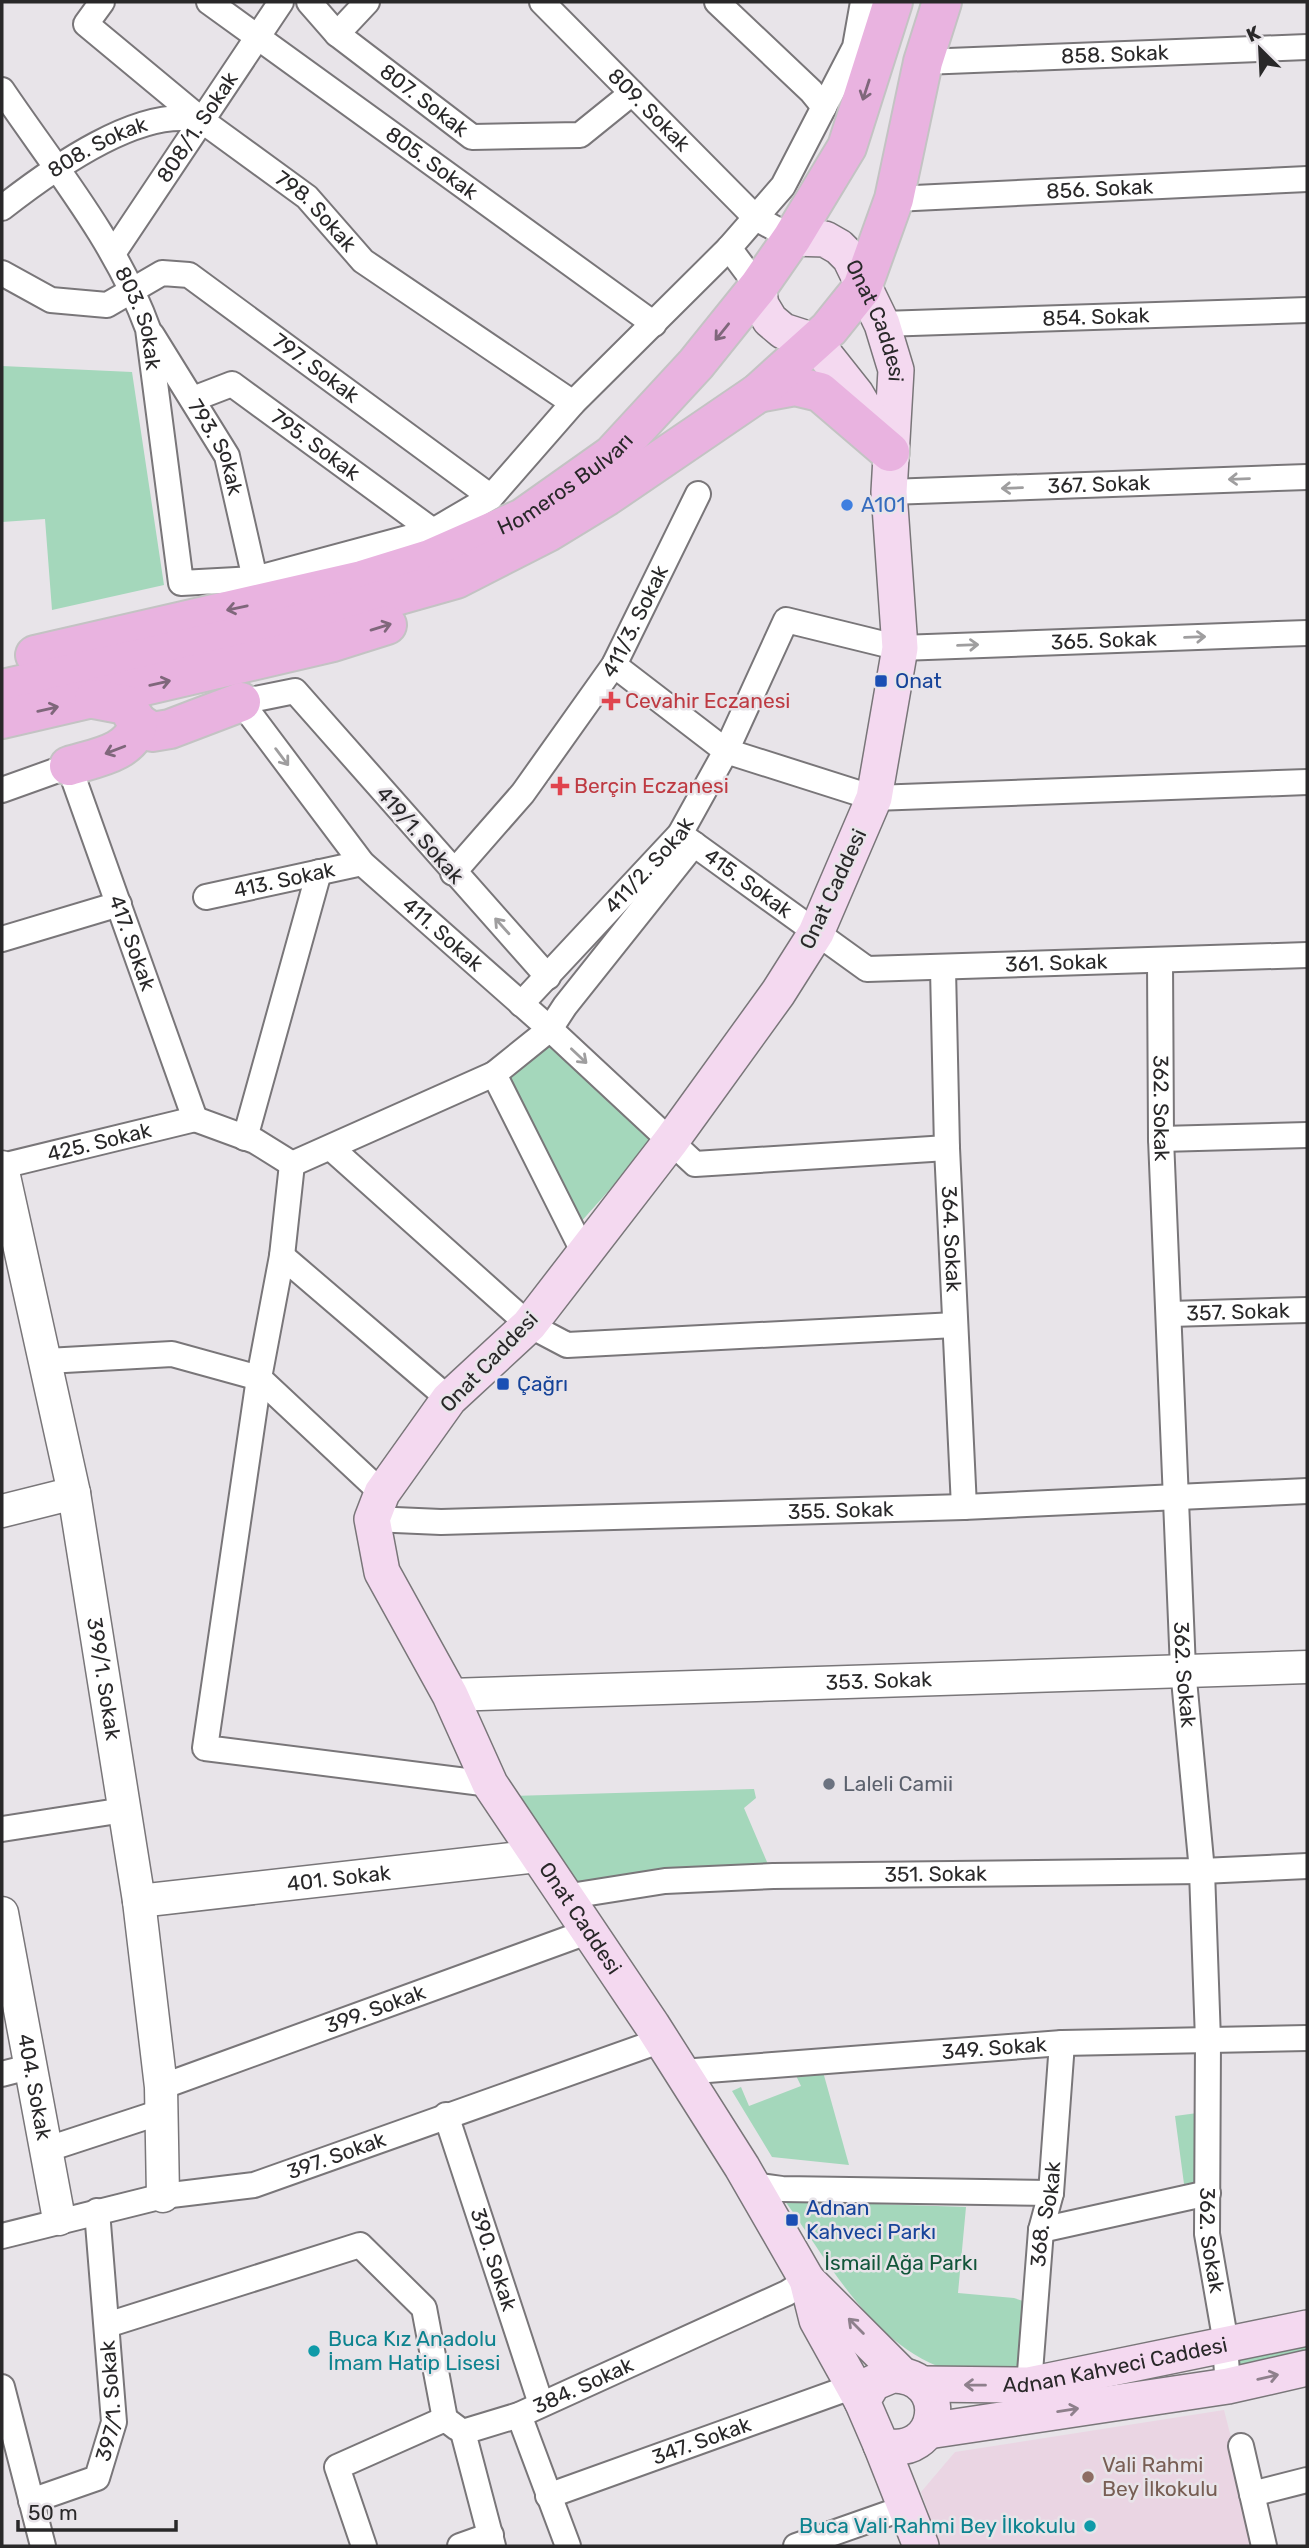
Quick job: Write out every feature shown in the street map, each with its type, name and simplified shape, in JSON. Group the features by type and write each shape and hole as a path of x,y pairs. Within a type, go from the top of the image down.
{"main road":[{"path":"855,47 886,2"},
{"name":"Homeros Bulvarı","path":"2,662 362,580 430,559 523,518 612,455 696,364 758,287 792,238 847,147 893,2"},
{"path":"923,62 942,2"},
{"name":"Homeros Bulvarı","path":"2,689 300,623 456,579 595,503 758,393 842,316 862,288 894,199 923,62"},
{"name":"Onat Caddesi","path":"792,238 825,239 839,247 850,258 862,288 882,324 896,370 889,492 900,648 874,798 816,933 778,993 671,1141 528,1325 449,1399 377,1506 382,1572 450,1695 490,1784 564,1898 662,2040 753,2185 807,2280 817,2319 858,2393 921,2546"},
{"path":"758,287 761,304 770,320 783,331 814,341"},
{"name":"Onat Caddesi","path":"814,341 856,394 890,452"},
{"path":"758,393 795,386 820,392 890,452"},
{"path":"2,719 333,642 435,611 498,584 580,541 624,507 705,429"},
{"path":"94,699 126,705 138,723 152,732 170,729 241,702"},
{"path":"69,766 125,747 136,736 138,723"},
{"name":"Onat Caddesi","path":"807,2280 932,2401 932,2422 924,2435 907,2507"},
{"name":"Adnan Kahveci Caddesi","path":"912,2379 1029,2385 1225,2347 1307,2328"},
{"name":"Adnan Kahveci Caddesi","path":"924,2435 1228,2386 1307,2368"},
{"path":"858,2393 892,2375 912,2379"},
{"path":"881,2445 902,2448 924,2435"}],"street":[{"name":"798. Sokak","path":"102,2 86,24 204,122 307,197 363,261 573,402"},
{"name":"805. Sokak","path":"209,2 654,324"},
{"name":"808/1. Sokak","path":"114,252 204,122 281,2"},
{"name":"807. Sokak","path":"309,2 337,33 472,137 580,135 632,93"},
{"path":"337,33 367,2"},
{"name":"809. Sokak","path":"542,2 755,218 792,238"},
{"path":"717,2 811,90 824,107"},
{"path":"255,579 433,531 491,497 573,402 729,248 783,186 855,47 863,2"},
{"name":"858. Sokak","path":"923,62 1307,47"},
{"name":"803. Sokak","path":"2,90 114,252 134,291 148,329 181,583 255,579"},
{"name":"808. Sokak","path":"2,208 54,167 105,139 184,116 204,122"},
{"name":"856. Sokak","path":"894,199 1307,179"},
{"path":"729,248 758,287"},
{"name":"797. Sokak","path":"2,273 51,300 107,305 162,273 189,275 491,497"},
{"name":"854. Sokak","path":"882,324 1307,310"},
{"name":"793. Sokak","path":"148,329 227,456 255,579"},
{"name":"795. Sokak","path":"193,399 232,384 433,531"},
{"name":"367. Sokak","path":"889,492 1307,477"},
{"name":"411/3. Sokak","path":"453,873 523,793 614,665 698,494"},
{"name":"411/2. Sokak","path":"521,1004 687,839 786,620 900,648"},
{"name":"365. Sokak","path":"900,648 1307,633"},
{"path":"614,665 726,751 874,798 1307,782"},
{"name":"419/1. Sokak","path":"241,702 295,691 453,873 548,977"},
{"name":"411. Sokak","path":"241,702 362,863 550,1029 695,1164 947,1148"},
{"path":"2,790 69,766"},
{"name":"417. Sokak","path":"69,766 195,1119"},
{"path":"292,1164 494,1074 550,1029 687,839"},
{"name":"415. Sokak","path":"687,839 816,933"},
{"name":"413. Sokak","path":"206,897 362,863"},
{"path":"245,1138 319,872"},
{"path":"2,939 119,904"},
{"name":"361. Sokak","path":"816,933 867,969 943,969 1307,955"},
{"name":"362. Sokak","path":"1160,961 1161,1139 1183,1669 1202,1871 1208,2040 1207,2234 1225,2347 1228,2386"},
{"name":"364. Sokak","path":"943,969 947,1148 964,1507"},
{"path":"494,1074 584,1253"},
{"path":"195,1119 245,1138 292,1164"},
{"name":"425. Sokak","path":"2,1166 195,1119"},
{"path":"1161,1139 1307,1135"},
{"path":"331,1148 528,1325 567,1345 955,1325"},
{"path":"292,1164 282,1256 259,1378 205,1748 490,1784"},
{"name":"399/1. Sokak","path":"2,1166 74,1493 139,1902 161,2099 163,2196"},
{"path":"282,1256 449,1399"},
{"name":"357. Sokak","path":"1170,1314 1307,1311"},
{"path":"47,1361 172,1354 259,1378 377,1506"},
{"name":"355. Sokak","path":"377,1506 441,1522 964,1507 1176,1495 1307,1491"},
{"path":"2,1511 74,1493"},
{"name":"353. Sokak","path":"450,1695 1307,1667"},
{"path":"2,1829 124,1810"},
{"name":"401. Sokak","path":"139,1902 537,1856"},
{"name":"351. Sokak","path":"564,1898 665,1881 773,1876 1202,1871 1307,1866"},
{"name":"404. Sokak","path":"2,1913 15,2070 45,2150 59,2219"},
{"name":"399. Sokak","path":"45,2150 161,2099 587,1931"},
{"name":"349. Sokak","path":"682,2072 1062,2043 1307,2038"},
{"name":"397. Sokak","path":"2,2235 59,2219 163,2196 254,2185 662,2040"},
{"name":"368. Sokak","path":"1029,2385 1041,2230 1051,2193 1062,2043"},
{"name":"390. Sokak","path":"446,2115 530,2410 548,2496 568,2546"},
{"path":"753,2185 782,2189 1051,2193"},
{"path":"1041,2230 1208,2193"},
{"name":"397/1. Sokak","path":"31,2501 97,2478 114,2422 97,2211"},
{"path":"107,2325 360,2245 424,2308 454,2426 492,2540 460,2546"},
{"name":"384. Sokak","path":"364,2546 337,2467 454,2426 530,2410 788,2293 807,2280"},
{"path":"2,2387 43,2546"},
{"name":"347. Sokak","path":"548,2496 858,2393"},
{"path":"1241,2446 1264,2546"},
{"path":"1252,2494 1307,2480"},
{"path":"796,2546 907,2507"}],"shaded area":[{"name":"Vali Rahmi Bey İlkokulu","path":"1224,2410 1259,2546 940,2546 921,2492 955,2452"}],"green space":[{"path":"2,366 132,372 164,585 52,610 45,519 2,522"},
{"path":"547,1038 652,1142 579,1224 500,1073"},
{"path":"754,1789 756,1798 744,1808 773,1876 573,1886 512,1796"},
{"path":"820,2061 849,2165 772,2157 732,2091 741,2087 749,2106 801,2086 790,2063"},
{"path":"1205,2112 1200,2182 1184,2184 1175,2116"},
{"name":"İsmail Ağa Parkı","path":"785,2201 966,2207 958,2293 1014,2298 1035,2305 1030,2372 964,2374 926,2361 901,2345 857,2302"},
{"path":"1307,2338 1307,2360 1247,2375 1237,2365 1245,2352"}],"place":[{"name":"A101","path":"847,505"},
{"name":"Onat","path":"881,681"},
{"name":"Cevahir Eczanesi","path":"611,701"},
{"name":"Berçin Eczanesi","path":"560,786"},
{"name":"Çağrı","path":"503,1384"},
{"name":"Laleli Camii","path":"829,1784"},
{"name":"Adnan Kahveci Parkı","path":"792,2220"},
{"name":"Buca Kız Anadolu İmam Hatip Lisesi","path":"314,2351"},
{"name":"Vali Rahmi Bey İlkokulu","path":"1088,2477"},
{"name":"Buca Vali Rahmi Bey İlkokulu","path":"1090,2526"}]}
